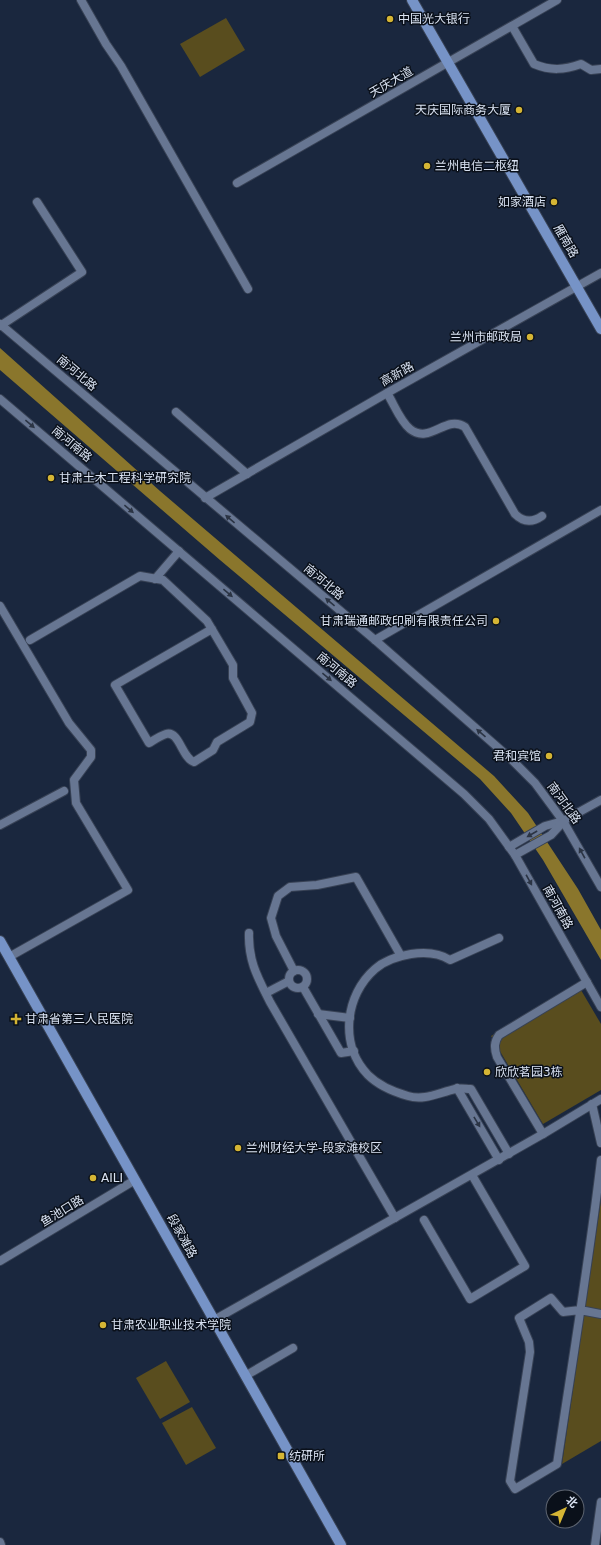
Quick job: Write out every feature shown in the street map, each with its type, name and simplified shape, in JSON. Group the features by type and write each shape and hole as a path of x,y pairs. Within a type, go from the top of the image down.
{"main road":[{"name":"雁南路","path":"412,0 601,329"},
{"name":"段家滩路","path":"0,940 341,1545"}],"street":[{"path":"82,0 248,289"},
{"name":"天庆大道","path":"237,183 557,0"},
{"path":"512,26 534,64 545,69 558,70 580,64 591,70 601,69"},
{"path":"1,325 82,272 38,202"},
{"name":"高新路","path":"205,498 387,393 601,273"},
{"name":"南河北路","path":"1,325 375,640 511,759 534,783 563,821 601,887"},
{"path":"387,393 406,425 418,434 433,433 451,423 461,424 465,427 515,514 519,518 531,521 542,516"},
{"name":"南河南路","path":"0,399 464,794 489,819 510,846 601,1007"},
{"path":"176,412 247,474"},
{"path":"375,640 601,510"},
{"path":"155,579 179,551"},
{"path":"30,640 140,576 163,580 207,621 212,629 233,665 233,678 253,716 248,724 217,742 213,750 194,762 187,758 176,737 172,734 167,734 149,743 115,685 212,629"},
{"path":"0,606 69,723 91,750 91,757 74,780 76,803 128,890 10,957"},
{"path":"0,825 64,791"},
{"path":"510,846 545,826 563,821 601,800"},
{"path":"515,856 551,835 563,821"},
{"path":"294,971 276,936 270,918 278,896 283,891 297,885 317,885 356,878 401,956"},
{"path":"249,933 252,966 266,994 395,1218"},
{"path":"498,938 450,960 444,956 420,952 401,956 376,968 360,986 350,1008 349,1032 354,1051 368,1075 387,1089 410,1097 434,1097 457,1088 471,1089 509,1154"},
{"path":"294,971 302,971 306,975 307,983 303,987 294,988 289,981 290,975 294,971"},
{"path":"266,994 289,981"},
{"path":"543,1134 497,1056 495,1051 496,1040 499,1035 587,982"},
{"path":"303,987 341,1053 354,1051"},
{"path":"318,1014 350,1018"},
{"path":"457,1088 499,1160"},
{"path":"214,1320 499,1160 601,1099"},
{"path":"592,1104 601,1143"},
{"path":"601,1160 580,1310 557,1464 515,1489 510,1481 530,1352 529,1342 519,1318 550,1298 563,1312 580,1310 601,1314"},
{"path":"424,1220 470,1299 525,1266 472,1175"},
{"name":"鱼池口路","path":"0,1261 135,1180"},
{"path":"246,1376 293,1348"},
{"path":"595,1545 601,1502"}],"shaded area":[{"path":"226,18 245,50 200,77 180,44"},
{"path":"0,348 160,491 494,776 528,813 578,889 601,930 601,960 543,860 511,813 480,779 220,560 0,370"},
{"path":"578,985 601,1024 601,1090 543,1124 491,1036"},
{"path":"601,1200 601,1441 562,1464"},
{"path":"166,1361 190,1402 160,1419 136,1378"},
{"path":"192,1407 216,1448 186,1465 162,1423"}],"place":[{"name":"中国光大银行","path":"390,19"},
{"name":"天庆国际商务大厦","path":"519,110"},
{"name":"兰州电信二枢纽","path":"427,166"},
{"name":"如家酒店","path":"554,202"},
{"name":"兰州市邮政局","path":"530,337"},
{"name":"甘肃土木工程科学研究院","path":"51,478"},
{"name":"甘肃瑞通邮政印刷有限责任公司","path":"496,621"},
{"name":"君和宾馆","path":"549,756"},
{"name":"甘肃省第三人民医院","path":"16,1019"},
{"name":"欣欣茗园3栋","path":"487,1072"},
{"name":"兰州财经大学-段家滩校区","path":"238,1148"},
{"name":"AILI","path":"93,1178"},
{"name":"甘肃农业职业技术学院","path":"103,1325"},
{"name":"纺研所","path":"281,1456"}]}
